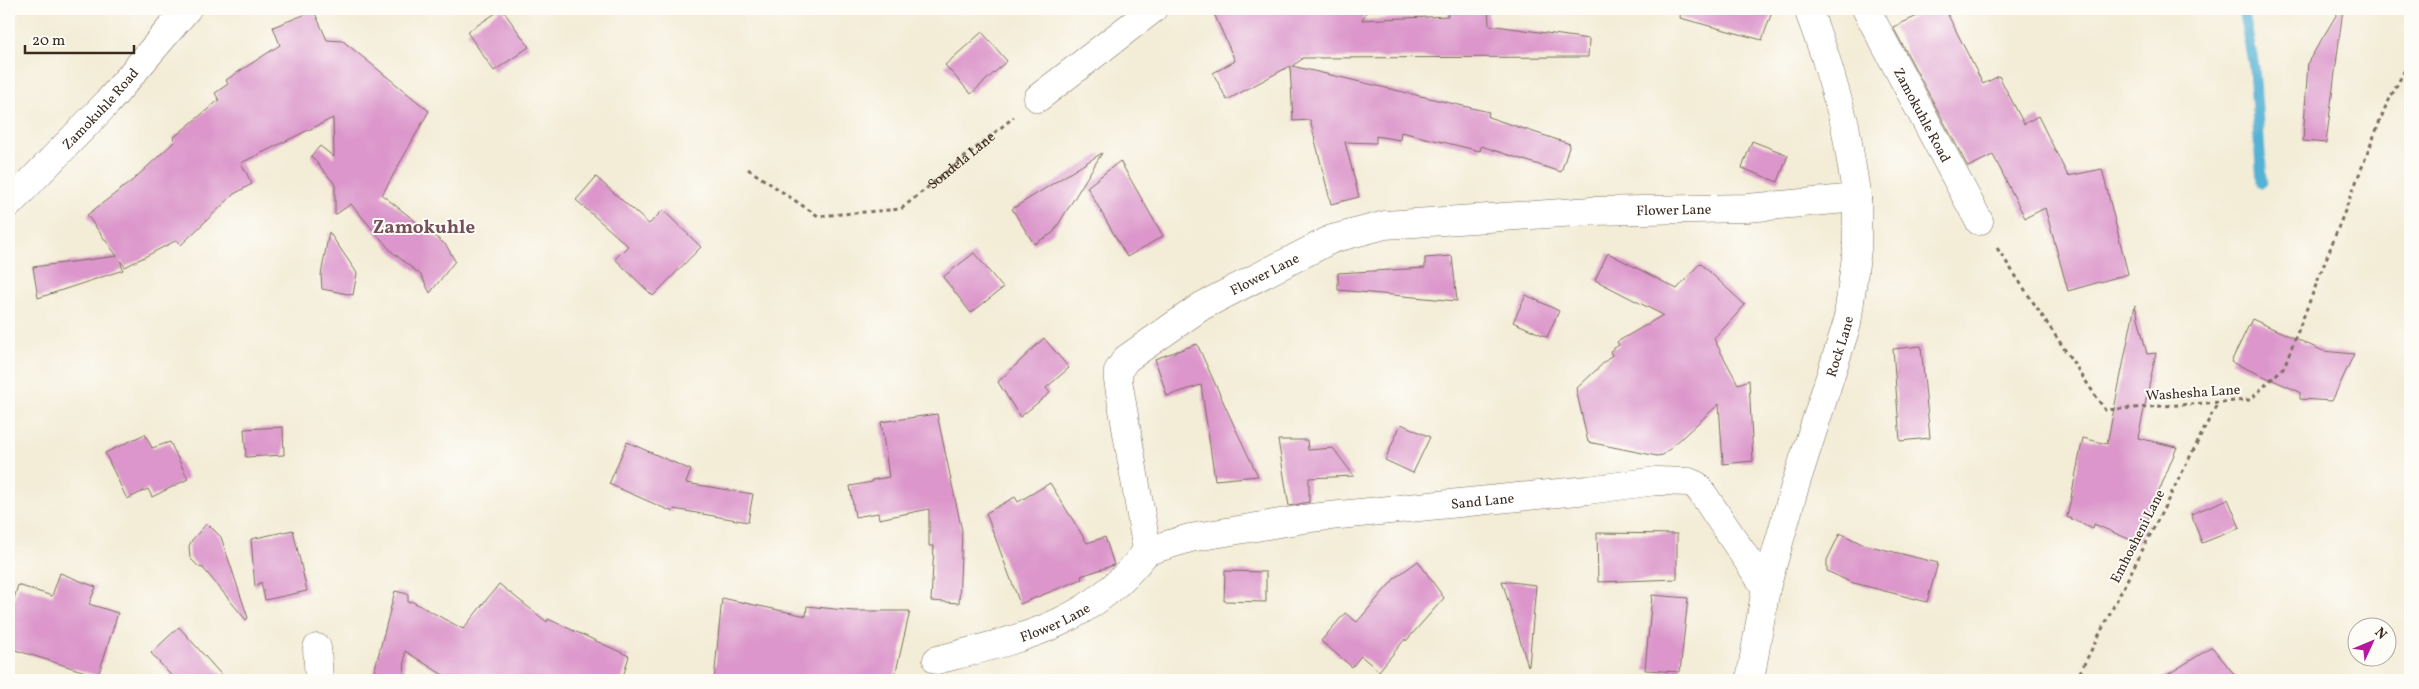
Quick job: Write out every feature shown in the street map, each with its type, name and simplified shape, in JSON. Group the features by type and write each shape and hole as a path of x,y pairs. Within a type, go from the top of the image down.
{"street":[{"name":"Zamokuhle Road","path":"9,204 106,103 187,9"},
{"path":"1038,98 1153,9"},
{"name":"Rock Lane","path":"1750,680 1766,588 1795,486 1847,324 1857,249 1857,198 1845,124 1825,56 1808,9"},
{"name":"Zamokuhle Road","path":"1866,9 1979,221"},
{"name":"Flower Lane","path":"937,660 1024,637 1075,616 1112,589 1130,573 1147,551 1118,380 1121,365 1136,351 1202,306 1281,264 1332,239 1385,225 1592,211 1747,208 1857,198"},
{"name":"Sand Lane","path":"1147,551 1190,538 1310,518 1588,490 1656,480 1676,480 1696,485 1766,588"},
{"path":"317,648 319,680"}],"path":[{"name":"Washesha Lane","path":"1979,221 2105,410 2250,400 2284,367 2385,108 2410,60"},
{"name":"Sondela Lane","path":"748,169 818,216 901,209 1038,98"},
{"name":"Emhosheni Lane","path":"2076,680 2219,402"}],"building":[{"path":"502,9 529,47 494,71 467,32"},
{"path":"1212,9 1368,9 1362,20 1448,16 1447,9 1488,9 1489,25 1589,39 1588,57 1302,58 1292,66 1489,112 1488,117 1570,144 1561,172 1481,146 1480,151 1401,132 1400,140 1376,136 1376,143 1345,142 1359,197 1331,204 1310,120 1293,121 1290,66 1227,100 1213,73 1235,61"},
{"path":"1681,9 1773,9 1762,40 1680,18"},
{"path":"1933,9 1945,9 1983,84 1999,76 2024,124 2038,116 2068,176 2102,169 2128,274 2068,291 2045,208 2025,218 1993,155 1968,167 1893,27"},
{"path":"2340,9 2343,9 2326,143 2303,141 2308,62"},
{"path":"314,11 327,40 343,41 429,111 382,195 446,245 455,261 430,293 421,275 392,252 351,204 335,215 335,184 311,156 320,146 334,157 333,118 241,163 252,184 234,194 181,245 177,240 125,267 120,260 123,270 38,298 33,267 117,256 87,215 133,180 175,141 173,138 219,100 215,93 228,84 226,80 280,45 273,27"},
{"path":"982,32 1007,61 971,94 945,65"},
{"path":"1752,141 1788,155 1778,182 1742,168"},
{"path":"1102,153 1053,233 1034,244 1012,209"},
{"path":"1120,161 1163,236 1127,257 1087,187"},
{"path":"596,177 649,224 663,210 701,247 653,296 615,259 628,246 576,200"},
{"path":"329,232 357,273 353,295 322,289 321,275"},
{"path":"974,253 1003,288 971,313 943,277"},
{"path":"1608,253 1677,289 1700,263 1745,305 1714,339 1738,384 1749,380 1753,461 1723,464 1719,404 1663,455 1657,456 1588,442 1576,389 1612,355 1610,351 1619,345 1617,342 1663,315 1595,280"},
{"path":"1452,256 1457,301 1338,290 1338,273 1425,268 1425,258"},
{"path":"1526,295 1559,311 1547,337 1513,322"},
{"path":"2135,305 2147,354 2156,353 2138,438 2177,447 2138,543 2094,524 2093,529 2067,517 2083,438 2107,444"},
{"path":"2252,319 2323,351 2354,354 2332,401 2300,399 2300,392 2231,362"},
{"path":"1044,338 1069,368 1046,388 1050,393 1020,417 998,382"},
{"path":"1197,344 1258,476 1215,480 1201,385 1167,396 1155,359"},
{"path":"1921,346 1930,438 1900,441 1893,349"},
{"path":"937,414 962,531 959,603 931,601 934,546 929,546 929,509 879,519 878,513 855,517 850,486 889,477 881,422"},
{"path":"1401,424 1430,437 1413,473 1385,460"},
{"path":"283,427 284,455 246,457 244,429"},
{"path":"145,434 152,448 170,442 188,479 152,497 148,489 127,499 105,453"},
{"path":"1278,440 1307,440 1308,450 1333,448 1354,476 1309,478 1309,502 1289,506"},
{"path":"627,442 691,470 686,483 753,494 748,522 674,509 673,512 609,484"},
{"path":"1050,483 1087,543 1105,537 1114,565 1081,576 1082,579 1020,604 986,513 1015,497 1018,502"},
{"path":"2228,499 2240,528 2202,543 2191,514"},
{"path":"207,523 221,537 248,618 246,620 203,568 199,567 190,558 189,546"},
{"path":"293,530 307,591 265,600 261,582 255,587 251,539"},
{"path":"1597,533 1677,534 1677,579 1598,582"},
{"path":"1840,533 1862,544 1938,563 1927,602 1850,582 1827,571 1827,560"},
{"path":"1418,561 1444,598 1406,641 1405,639 1379,671 1361,656 1352,667 1321,641 1345,613 1357,622 1395,578"},
{"path":"1225,571 1266,572 1266,602 1224,601"},
{"path":"60,573 96,587 89,604 118,613 98,676 9,648 9,616 18,585 52,596"},
{"path":"1502,581 1536,585 1529,666 1528,666"},
{"path":"499,584 547,622 548,619 629,656 622,680 451,680 405,651 404,680 372,680 395,591 408,594 408,603 411,601 463,629"},
{"path":"1652,595 1688,598 1680,672 1645,670"},
{"path":"722,598 806,616 807,606 853,611 910,611 894,680 714,680"},
{"path":"179,627 226,680 175,680 151,653"},
{"path":"2212,647 2239,680 2159,680"}],"waterway":[{"path":"2243,9 2254,67 2262,182"}],"district":[{"name":"Zamokuhle","path":"424,226"}]}
